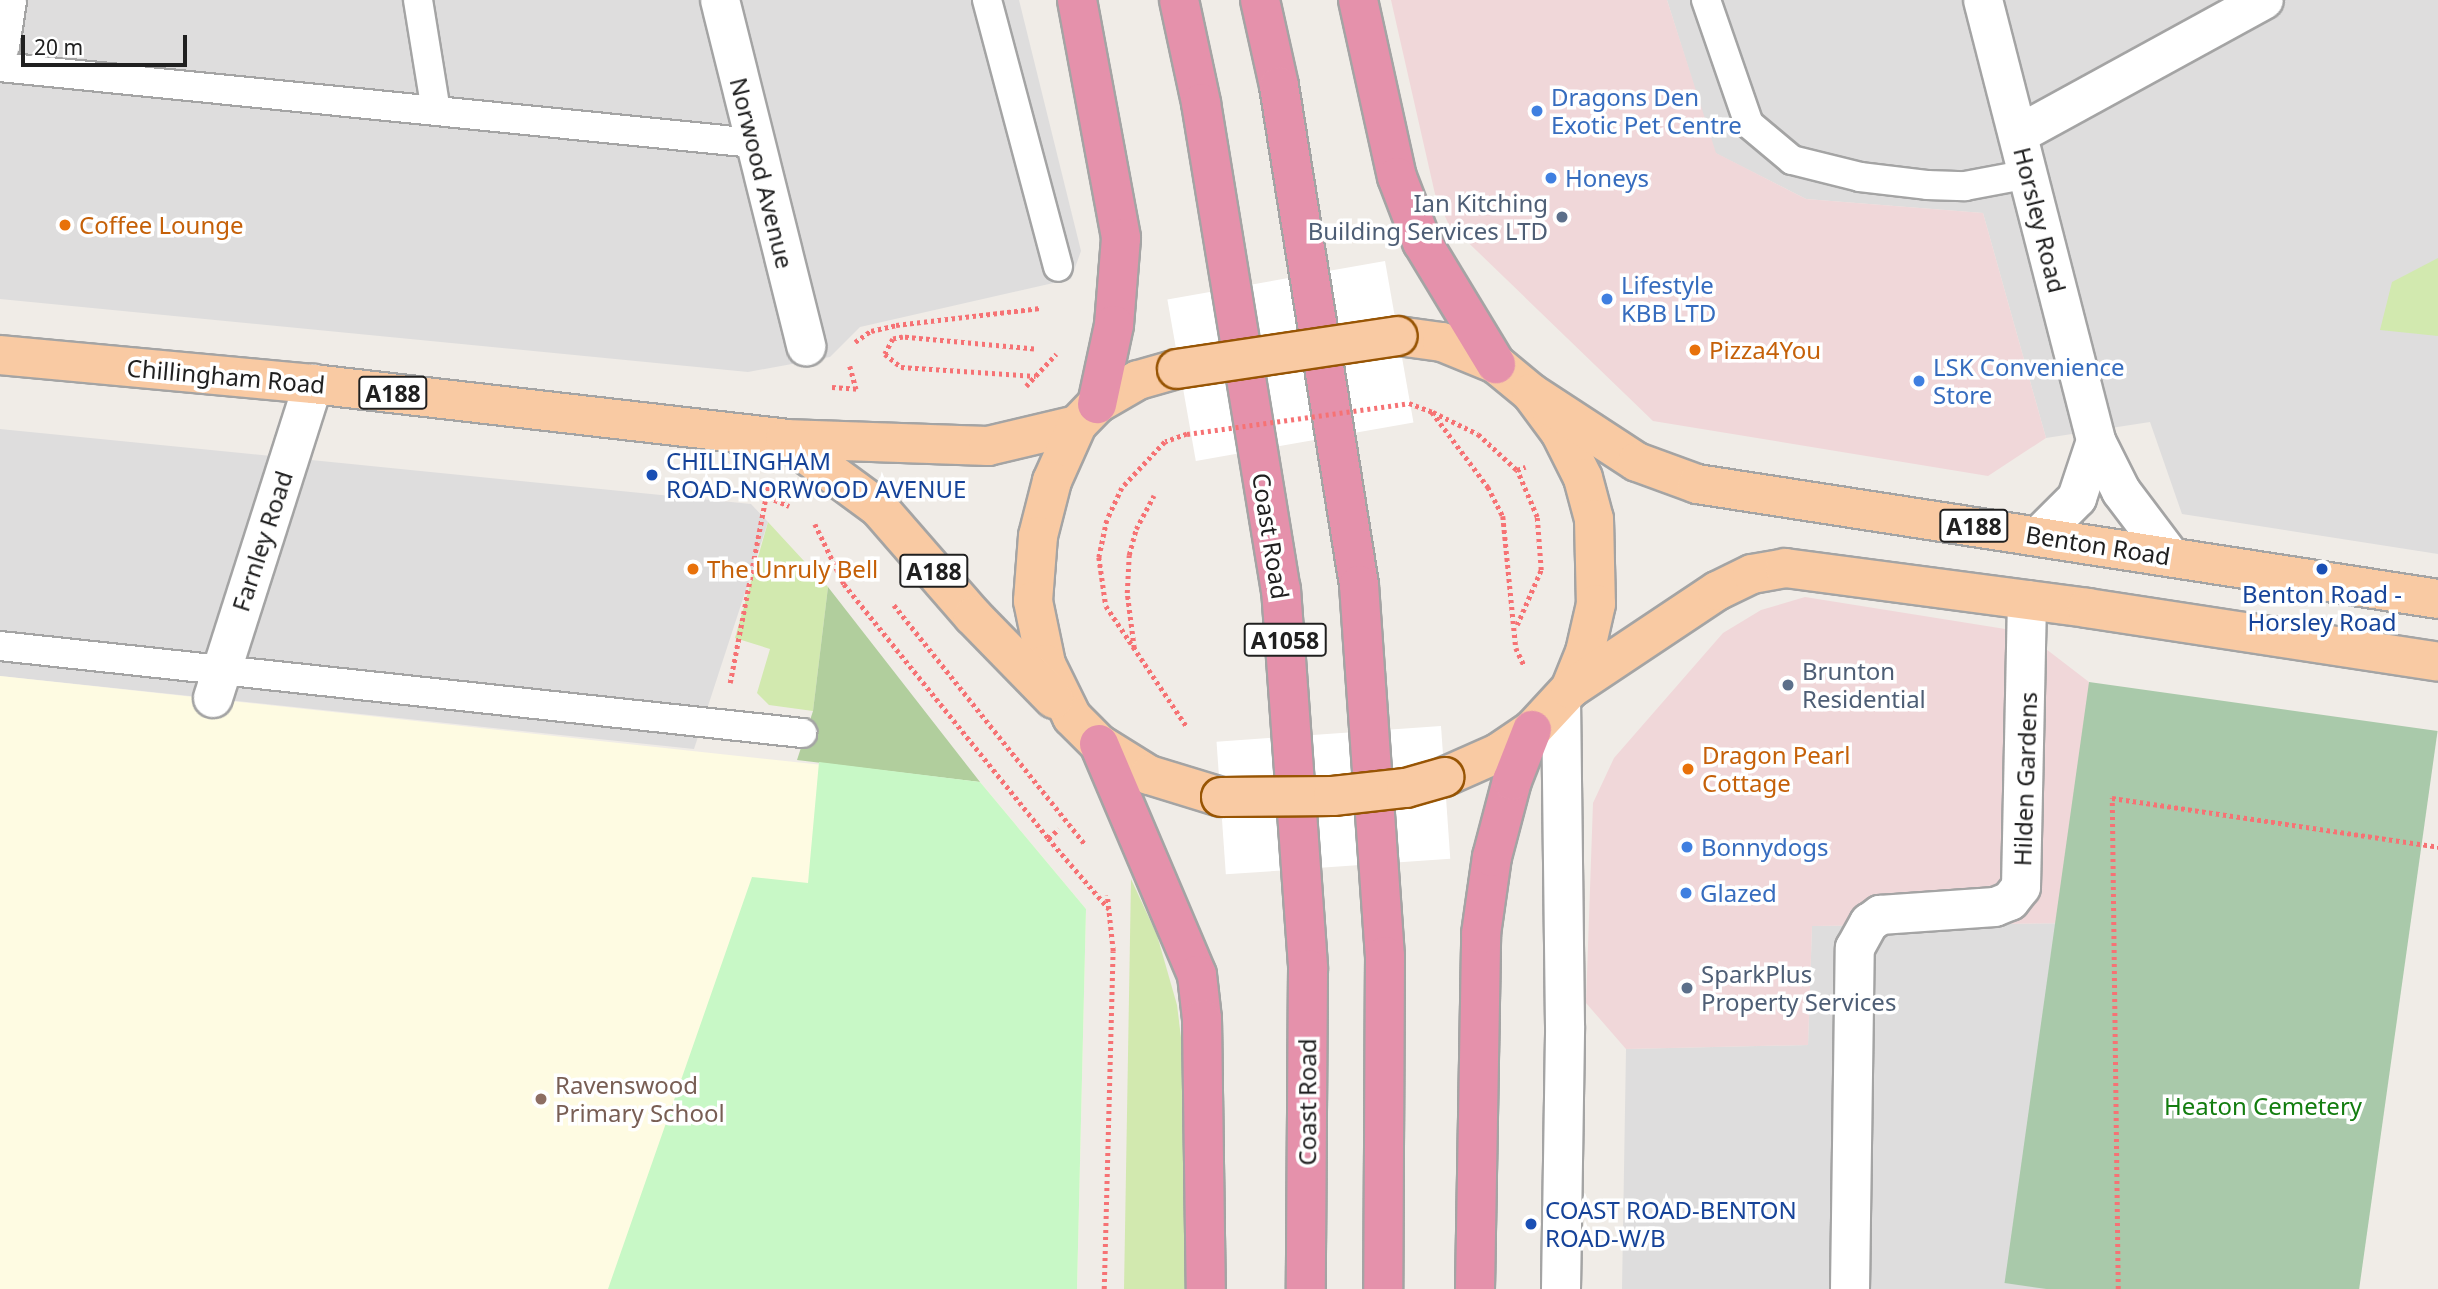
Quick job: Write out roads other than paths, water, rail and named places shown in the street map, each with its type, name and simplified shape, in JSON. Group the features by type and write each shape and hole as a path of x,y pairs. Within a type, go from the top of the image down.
{"highway":[{"path":"1077,0 1121,238 1118,301 1087,415"},
{"name":"Coast Road","path":"1180,0 1201,103 1281,589 1308,969 1306,1289"},
{"name":"A1058","path":"1261,0 1282,99 1359,585 1385,956 1383,1289"},
{"path":"1358,0 1397,177 1422,242 1496,364"},
{"path":"1475,1289 1481,934 1492,857 1512,781 1532,730"},
{"path":"1099,744 1197,975 1202,1019 1206,1289"}],"main road":[{"name":"Chillingham Road","path":"0,355 313,384 776,437 988,446 1087,415 1138,380 1177,369 1398,336 1442,342 1496,364 1531,393"},
{"path":"1531,393 1560,432 1577,466 1594,519 1596,604 1585,652 1566,695"},
{"name":"Benton Road","path":"1531,393 1637,462 1697,484 2438,599"},
{"path":"1072,717 1046,664 1034,601 1038,536 1052,481 1087,415"},
{"name":"Chillingham Road","path":"776,437 879,508 973,616 1099,744 1149,775 1221,797 1333,796 1406,788 1444,777 1498,753 1532,730 1566,695"},
{"path":"1566,695 1717,591 1752,574 1814,569 2438,662"}],"street":[{"path":"0,46 8,0"},
{"name":"Norwood Avenue","path":"720,0 753,143 806,346"},
{"name":"Horsley Road","path":"1983,0 2096,441 2121,491 2170,556"},
{"path":"2019,134 2264,0"},
{"name":"Farnley Road","path":"217,683 313,384"},
{"path":"2039,536 2077,498 2096,441"},
{"name":"Hilden Gardens","path":"1850,1289 1855,948 1865,928 1881,915 1995,907 2010,901 2021,887 2027,600"},
{"path":"1561,1289 1566,695"}],"lane":[{"path":"418,0 436,111"},
{"path":"987,0 1058,267"},
{"path":"1706,0 1749,124 1792,160 1860,177 1927,185 1976,184 2029,174"},
{"path":"0,67 753,143"},
{"path":"0,646 217,683 802,733"}],"place":[{"name":"Dragons Den Exotic Pet Centre","path":"1537,111"},
{"name":"Honeys","path":"1551,178"},
{"name":"Ian Kitching Building Services LTD","path":"1562,217"},
{"name":"Coffee Lounge","path":"65,225"},
{"name":"Lifestyle KBB LTD","path":"1607,299"},
{"name":"Pizza4You","path":"1695,350"},
{"name":"LSK Convenience Store","path":"1919,381"},
{"name":"CHILLINGHAM ROAD-NORWOOD AVENUE","path":"652,475"},
{"name":"The Unruly Bell","path":"693,569"},
{"name":"Benton Road - Horsley Road","path":"2322,569"},
{"name":"Brunton Residential","path":"1788,685"},
{"name":"Dragon Pearl Cottage","path":"1688,769"},
{"name":"Bonnydogs","path":"1687,847"},
{"name":"Glazed","path":"1686,893"},
{"name":"SparkPlus Property Services","path":"1687,988"},
{"name":"Ravenswood Primary School","path":"541,1099"},
{"name":"COAST ROAD-BENTON ROAD-W/B","path":"1531,1224"}],"park label":[{"name":"Heaton Cemetery","path":"2263,1106"}]}
